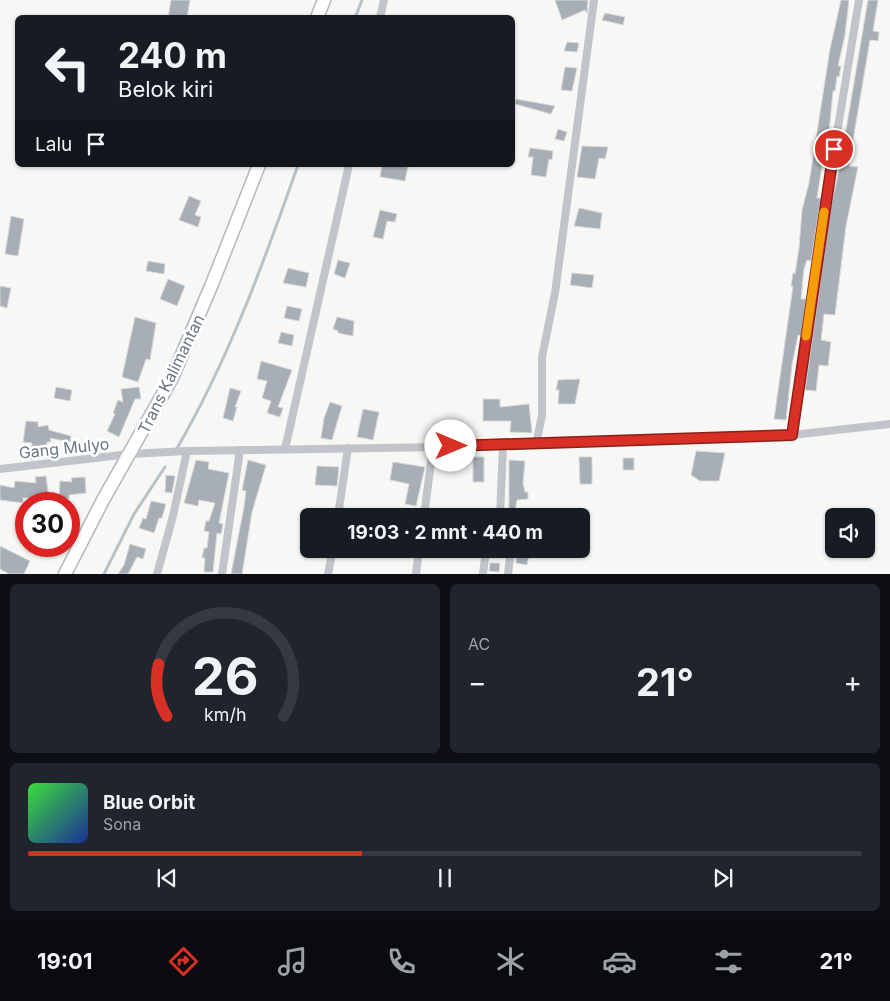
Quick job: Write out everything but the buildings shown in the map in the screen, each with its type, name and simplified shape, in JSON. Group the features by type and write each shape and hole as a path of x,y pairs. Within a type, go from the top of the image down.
{"highway":[{"path":"318,15 324,0"},
{"name":"Trans Kalimantan","path":"65,574 103,500 172,378 188,343 258,167"}],"street":[{"path":"381,15 384,0"},
{"path":"536,445 542,415 542,357 555,293 594,0"},
{"path":"792,435 812,293 859,0"},
{"path":"285,449 349,167"},
{"path":"802,292 812,293"},
{"name":"Gang Mulyo","path":"0,469 130,454 184,451 536,445 792,435 890,424"},
{"path":"425,508 433,446"},
{"path":"500,508 503,446"},
{"path":"339,508 348,448"},
{"path":"222,574 240,450"},
{"path":"157,574 173,516 184,451"},
{"path":"328,574 331,558"},
{"path":"416,574 418,558"},
{"path":"483,574 485,558"},
{"path":"508,574 510,558"}],"waterway":[{"path":"356,15 362,0"},
{"path":"176,450 212,382 244,310 297,167"},
{"path":"104,574 134,514 165,467"}],"slow traffic":[{"path":"806,336 824,212"}],"route":[{"path":"451,446 503,446 792,435 834,149"}]}
